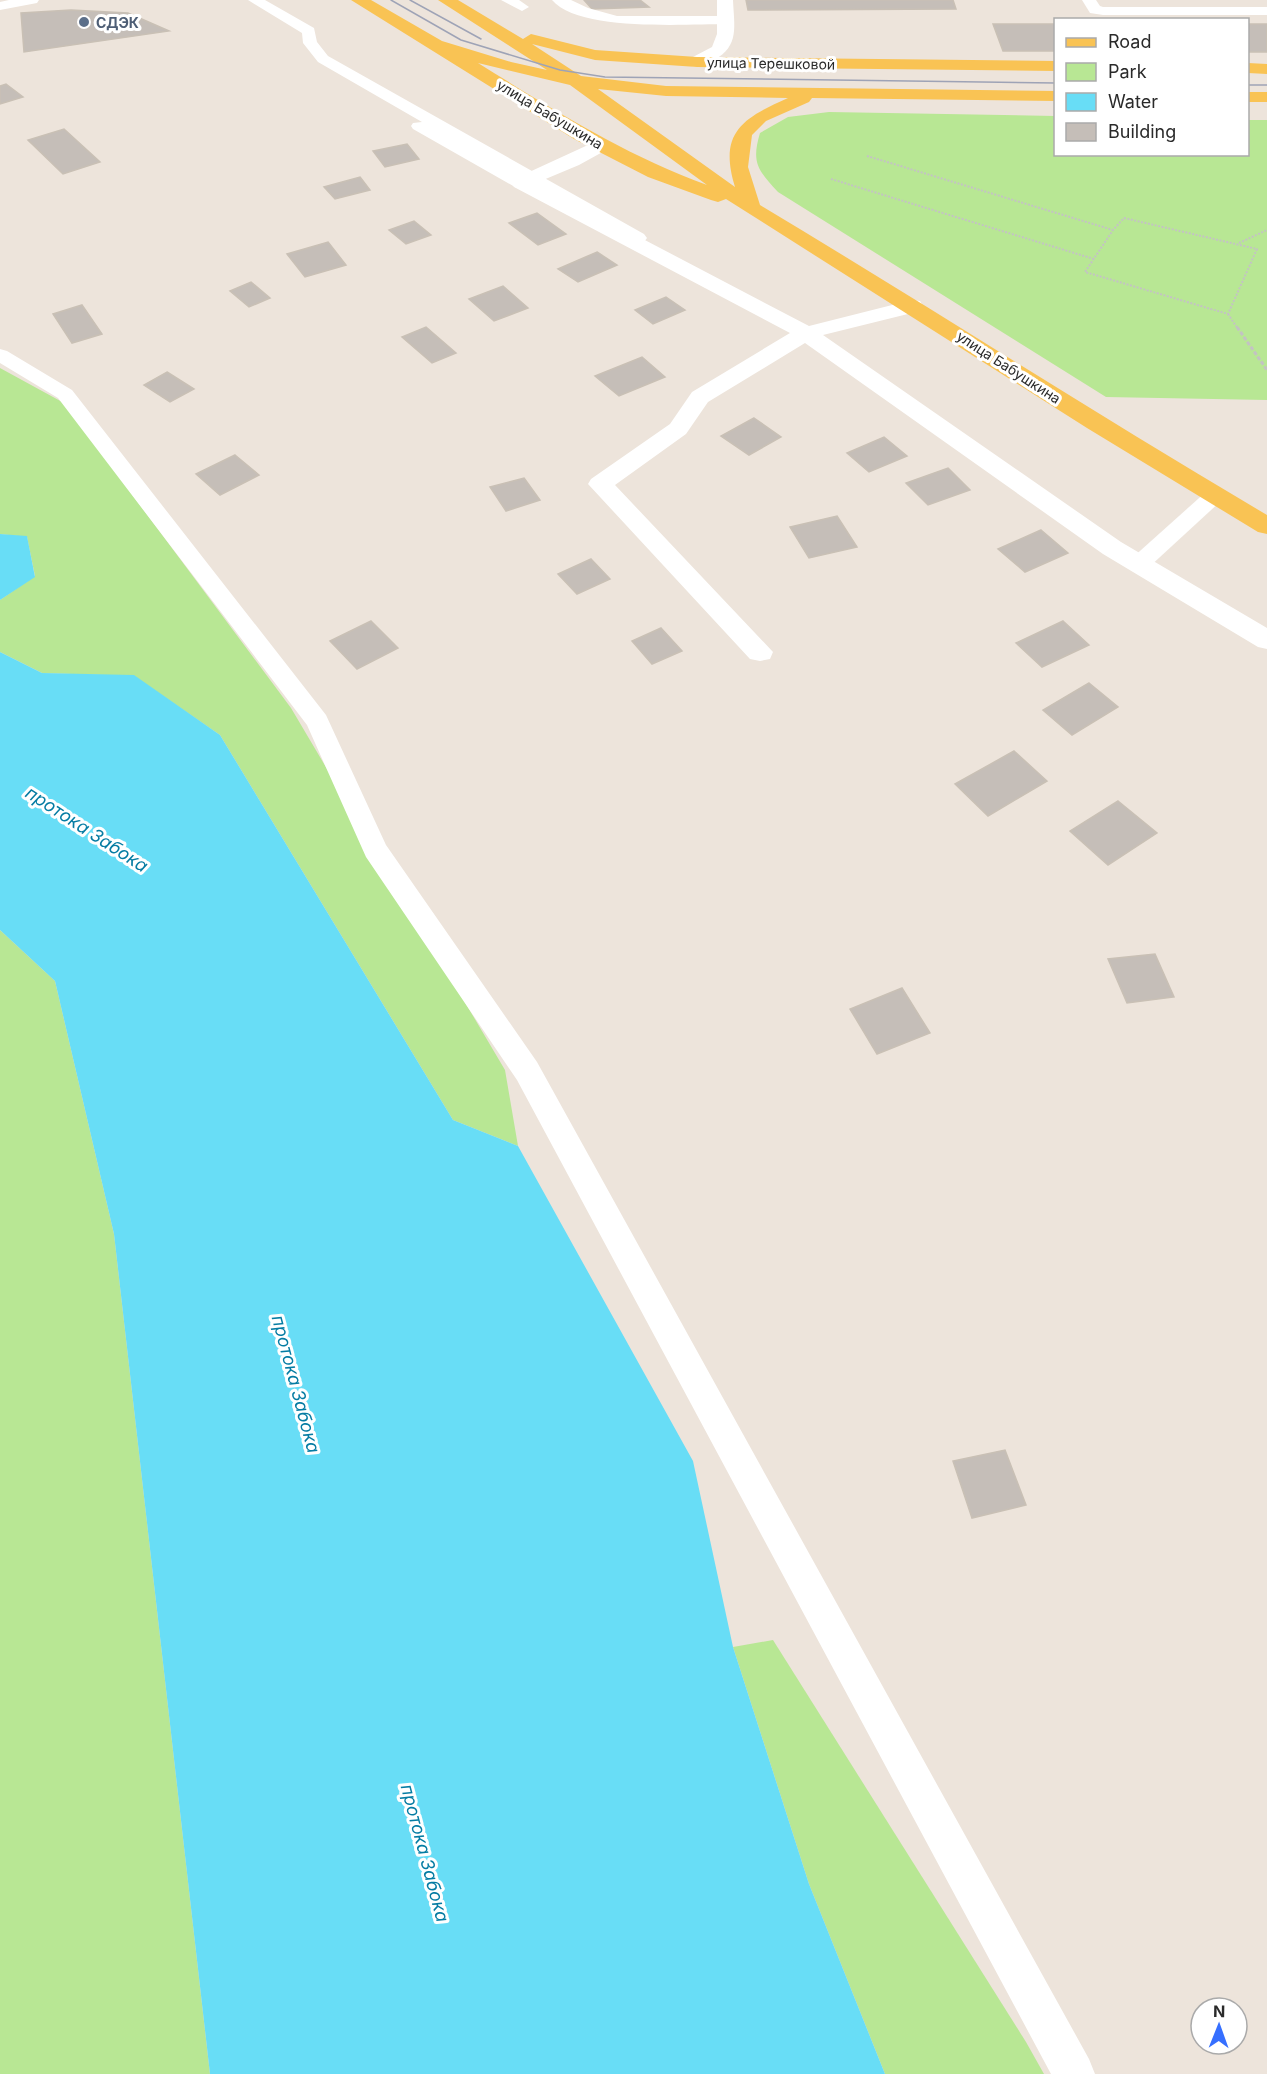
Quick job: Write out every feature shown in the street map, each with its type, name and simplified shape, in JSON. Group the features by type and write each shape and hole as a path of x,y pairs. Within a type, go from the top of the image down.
{"main road":[{"name":"улица Бабушкина","path":"359,0 601,145 655,173 751,208"},
{"name":"улица Бабушкина","path":"446,0 492,26 576,81 751,208 912,306 1095,423 1267,526"},
{"name":"улица Терешковой","path":"492,26 547,45 586,54 705,62 1054,66"},
{"name":"улица Терешковой","path":"436,45 508,66 576,81 666,91 1054,96"},
{"path":"601,145 705,62"},
{"path":"1249,68 1267,69"},
{"path":"751,208 738,166 743,134 760,117 777,107 815,94"},
{"path":"1249,97 1267,98"}],"street":[{"path":"705,62 720,50 726,34 725,0"},
{"path":"521,183 572,161 601,145"},
{"path":"521,183 801,330 957,441 1139,564 1267,639"},
{"path":"760,652 600,484 678,429 700,397 801,330 912,306"}],"lane":[{"path":"0,6 32,0"},
{"path":"255,0 309,31 310,43 323,59 801,330"},
{"path":"508,0 522,7"},
{"path":"559,0 583,11 617,20 727,20"},
{"path":"1089,0 1095,10 1103,11 1267,11"},
{"path":"521,183 419,126 801,330"},
{"path":"0,355 65,394 317,721 375,850 527,1071 1074,2074"},
{"path":"1139,564 1215,495"}],"path":[{"path":"867,156 1113,230"},
{"path":"831,179 1094,259"},
{"path":"1227,314 1257,249 1125,218 1113,230 1085,272 1227,314 1267,370"},
{"path":"1238,243 1267,230"}],"green space":[{"path":"829,112 1054,116 1054,156 1249,156 1249,120 1267,120 1267,400 1106,397 778,192 758,166 757,143 760,133 788,117"},
{"path":"0,368 64,403 291,708 505,1070 518,1146 453,1120 220,735 134,676 42,673 0,652 0,600 35,576 27,537 0,534"},
{"path":"0,930 55,981 114,1234 210,2074 0,2074"},
{"path":"773,1640 1044,2074 885,2074 809,1884 733,1647"}],"water":[{"path":"0,534 27,536 35,577 0,600"},
{"name":"протока Забока","path":"0,652 42,673 134,675 220,735 453,1120 518,1146 693,1461 733,1647 809,1884 885,2074 210,2074 114,1234 55,981 0,930"}],"building":[{"path":"584,0 640,0 649,7 592,9"},
{"path":"746,0 953,0 956,9 748,10"},
{"path":"71,10 128,13 169,31 24,52 21,13"},
{"path":"993,24 1054,24 1054,51 1003,51"},
{"path":"1249,24 1267,24 1267,52 1249,52"},
{"path":"6,84 23,97 0,104 0,86"},
{"path":"64,129 100,162 63,174 28,140"},
{"path":"407,144 419,159 385,167 373,151"},
{"path":"360,177 370,190 335,199 324,187"},
{"path":"537,213 566,234 538,245 509,223"},
{"path":"414,221 431,235 406,244 389,230"},
{"path":"328,242 346,265 305,277 287,254"},
{"path":"597,252 617,265 578,282 558,269"},
{"path":"251,282 270,298 249,307 230,291"},
{"path":"503,286 528,308 494,321 469,299"},
{"path":"666,297 685,310 653,324 635,310"},
{"path":"82,305 102,334 72,343 53,314"},
{"path":"426,327 456,353 432,363 402,337"},
{"path":"642,357 665,377 619,396 595,376"},
{"path":"167,372 194,389 170,402 144,385"},
{"path":"754,418 781,437 749,455 721,436"},
{"path":"884,437 907,456 869,472 847,453"},
{"path":"235,455 259,475 220,495 196,474"},
{"path":"948,468 970,490 928,505 906,483"},
{"path":"524,478 540,500 506,511 490,487"},
{"path":"837,516 857,547 809,558 790,527"},
{"path":"1041,530 1068,553 1025,572 998,549"},
{"path":"591,559 610,579 577,594 558,574"},
{"path":"371,621 398,648 357,669 330,641"},
{"path":"1063,621 1089,645 1042,667 1016,643"},
{"path":"661,628 682,651 652,664 632,641"},
{"path":"1089,683 1118,707 1072,735 1043,710"},
{"path":"1014,751 1047,781 988,816 955,784"},
{"path":"1118,801 1157,833 1108,865 1070,831"},
{"path":"1155,954 1174,997 1127,1003 1108,959"},
{"path":"902,988 930,1033 877,1054 850,1009"},
{"path":"1005,1450 1026,1505 972,1518 953,1461"}],"tram line":[{"path":"391,0 461,40 560,70 605,77 1054,83"},
{"path":"410,0 481,39"},
{"path":"1249,85 1267,85"}],"place":[{"name":"СДЭК","path":"84,22"}]}
